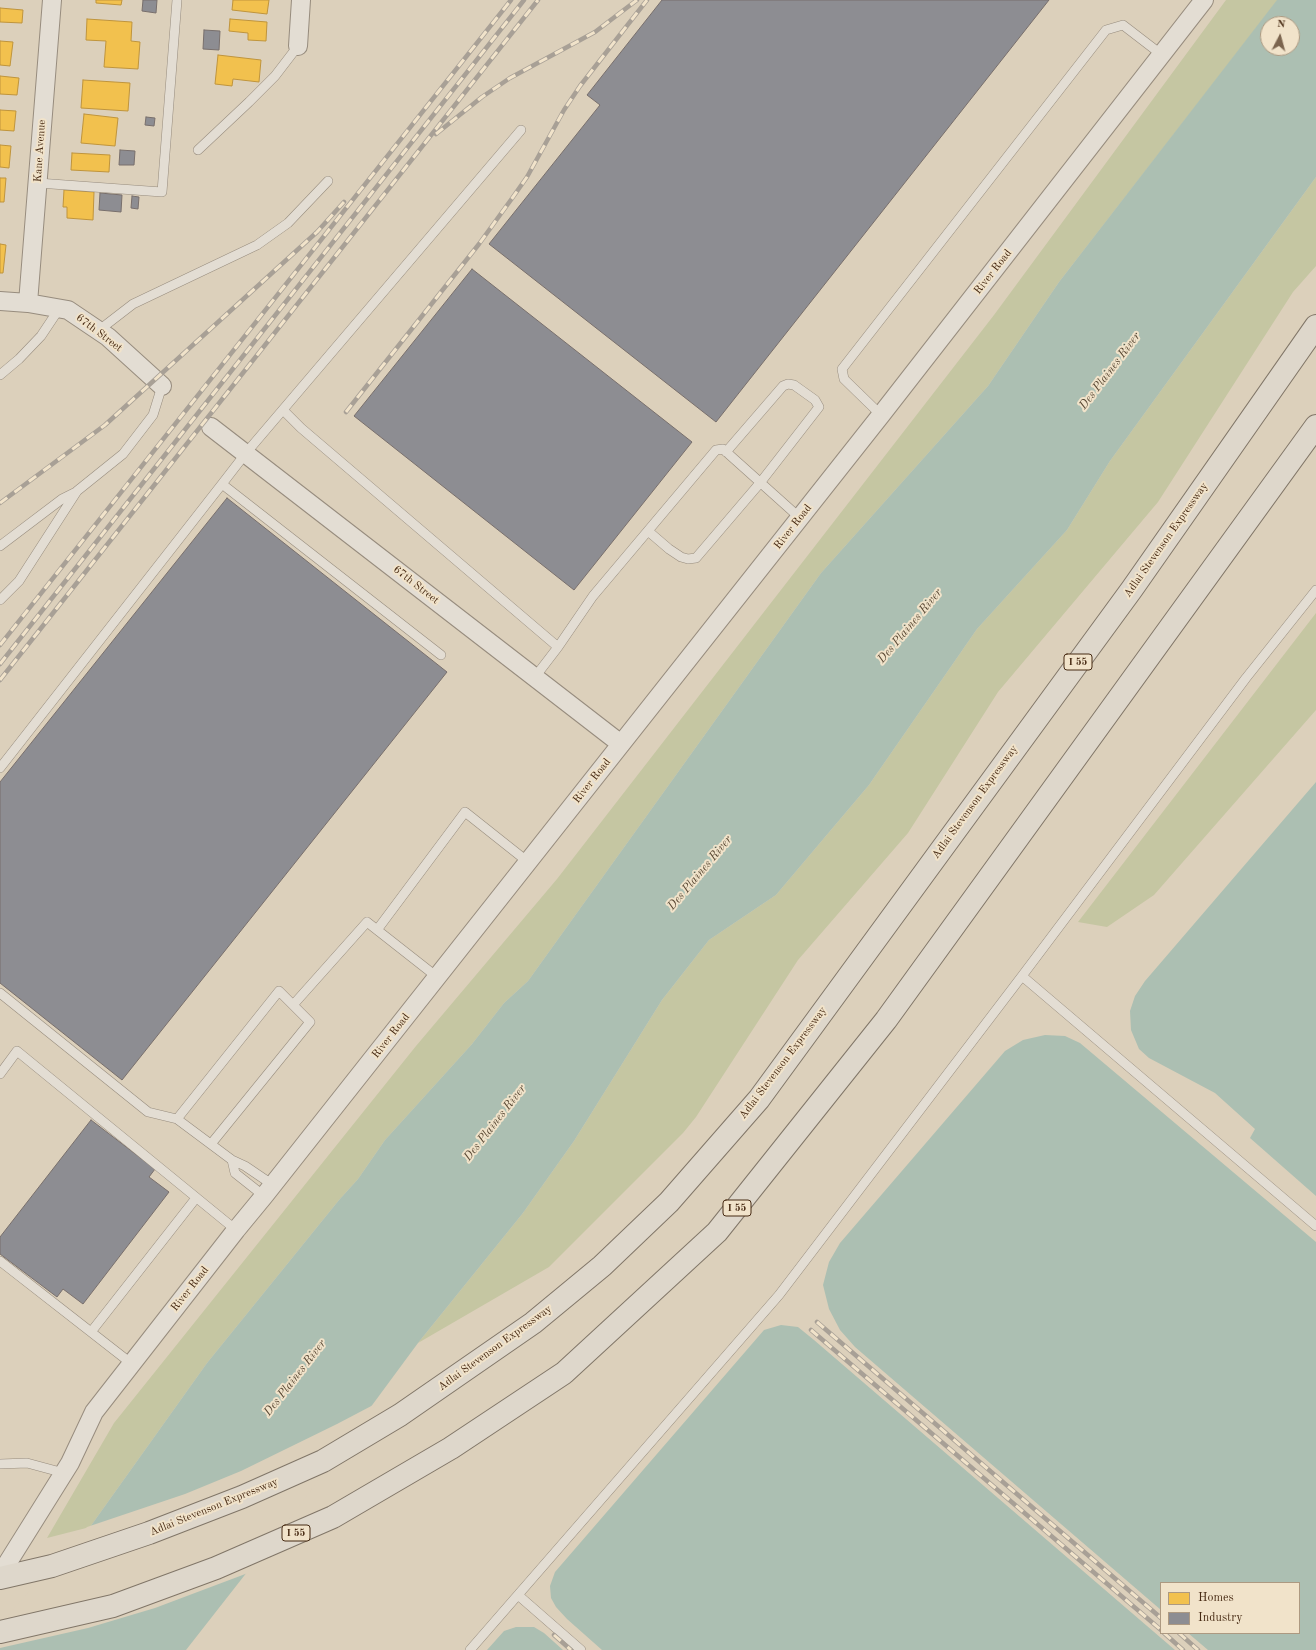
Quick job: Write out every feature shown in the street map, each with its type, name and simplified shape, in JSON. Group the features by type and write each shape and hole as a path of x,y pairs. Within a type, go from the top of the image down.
{"highway":[{"name":"Adlai Stevenson Expressway","path":"0,1576 52,1566 149,1533 242,1497 323,1461 400,1415 533,1323 602,1266 669,1202 759,1099 1132,589 1316,326"},
{"name":"I 55","path":"0,1632 113,1606 216,1568 334,1516 451,1448 564,1374 717,1232 886,1020 1316,426"}],"street":[{"name":"Kane Avenue","path":"28,303 52,0"},
{"path":"298,46 301,0"},
{"name":"River Road","path":"0,1576 64,1473 94,1412 236,1230 269,1191 882,415 1204,0"},
{"name":"67th Street","path":"0,301 28,303 68,310 108,337 162,386"},
{"name":"67th Street","path":"211,427 621,744"}],"lane":[{"path":"38,183 162,192 177,0"},
{"path":"882,415 844,379 842,369 1106,30 1123,25 1162,55"},
{"path":"198,150 275,76 298,46"},
{"path":"0,768 246,454 521,130"},
{"path":"98,331 133,304 257,245 288,223 328,181"},
{"path":"0,375 19,360 41,336 59,309"},
{"path":"648,531 681,557 688,559 696,558 760,484 819,407 815,400 794,385 788,384 783,386 726,452"},
{"path":"0,546 62,499 78,491 123,454 153,415 162,386"},
{"path":"283,410 301,428 558,647"},
{"path":"535,677 558,647 593,596 716,450 723,449 760,484 800,518"},
{"path":"222,484 441,655"},
{"path":"0,600 19,581 78,491"},
{"path":"470,1650 779,1295 1241,685 1316,590"},
{"path":"377,930 464,812 528,862"},
{"path":"293,1005 367,922 437,977"},
{"path":"1022,976 1316,1226"},
{"path":"177,1119 279,991 310,1022 211,1144"},
{"path":"0,993 148,1112 177,1119 232,1160 245,1166 269,1191"},
{"path":"0,1074 17,1051 236,1230"},
{"path":"232,1160 235,1173 269,1191"},
{"path":"91,1332 196,1198"},
{"path":"0,1261 132,1364"},
{"path":"0,1464 27,1462 64,1473"},
{"path":"518,1594 581,1650"}],"green space":[{"path":"1226,0 1278,0 1266,16 1260,16 1260,23 1059,282 988,386 821,573 528,981 504,1003 472,1044 385,1140 358,1179 339,1200 207,1363 90,1527 47,1538 114,1423 416,1046 557,879 994,315"},
{"path":"1316,177 1316,266 1293,292 1158,502 998,692 908,833 798,960 696,1117 683,1133 549,1267 418,1343 523,1213 574,1141 662,1000 709,940 776,895 869,785 977,629 1067,530 1110,461"},
{"path":"1316,613 1316,710 1154,895 1107,927 1078,922"}],"water":[{"name":"Des Plaines River","path":"1277,0 1316,0 1316,177 1110,461 1067,530 977,629 869,785 776,895 709,940 662,1000 574,1141 523,1213 418,1343 280,1530 186,1650 0,1650 0,1627 90,1527 207,1363 339,1200 358,1179 385,1140 472,1044 504,1003 528,981 821,573 988,386 1059,282 1260,22 1260,56 1300,56 1300,16 1265,16"},
{"path":"1316,782 1316,1196 1250,1138 1255,1129 1215,1093 1149,1058 1139,1049 1131,1030 1130,1011 1135,996 1145,981"},
{"path":"1045,1035 1065,1036 1080,1043 1316,1242 1316,1650 1208,1650 1189,1634 1300,1634 1300,1582 1160,1582 1160,1609 855,1347 840,1330 829,1309 823,1285 829,1262 840,1243 1005,1051 1023,1040"},
{"path":"781,1325 798,1327 814,1340 1175,1650 602,1650 567,1619 556,1607 551,1598 550,1586 555,1572 764,1330"},
{"path":"516,1627 534,1627 544,1633 563,1650 487,1650 504,1631"}],"pier":[{"path":"377,1403 248,1573 155,1608 88,1628 0,1648 0,1624 87,1527 185,1494 241,1471"}],"building: Homes":[{"path":"96,0 122,0 121,5 96,3"},
{"path":"233,0 269,0 267,14 232,10"},
{"path":"0,8 23,10 22,23 0,22"},
{"path":"87,19 132,22 131,41 140,42 138,69 104,67 106,41 86,40"},
{"path":"230,19 267,22 266,41 248,40 248,33 229,31"},
{"path":"0,41 13,42 10,66 0,65"},
{"path":"218,55 261,60 259,82 233,79 232,86 215,84"},
{"path":"0,76 19,78 17,95 0,94"},
{"path":"83,80 130,83 128,111 81,108"},
{"path":"0,110 16,111 14,131 0,130"},
{"path":"84,114 118,118 115,146 81,143"},
{"path":"0,145 11,146 9,168 0,167"},
{"path":"72,153 110,155 109,172 71,170"},
{"path":"0,178 6,178 4,202 0,202"},
{"path":"64,190 94,192 93,220 67,218 67,207 63,207"},
{"path":"0,244 6,245 3,273 0,273"}],"building: Industry":[{"path":"143,0 157,0 156,13 142,11"},
{"path":"662,0 1049,0 716,422 489,244 600,105 587,95"},
{"path":"204,30 220,31 219,50 203,49"},
{"path":"146,117 155,118 154,126 145,125"},
{"path":"120,150 135,151 134,165 119,165"},
{"path":"100,193 122,195 121,212 99,210"},
{"path":"132,196 139,197 138,209 131,208"},
{"path":"472,269 692,442 574,590 354,416"},
{"path":"227,498 447,672 122,1080 0,983 0,782"},
{"path":"91,1120 155,1169 149,1177 169,1192 83,1304 63,1289 57,1297 0,1254 0,1237"}],"railway":[{"path":"0,645 511,0"},
{"path":"0,664 524,0"},
{"path":"0,680 538,0"},
{"path":"436,134 482,97 510,78 595,32 637,0"},
{"path":"346,412 479,244 527,177 564,110 580,86 647,0"},
{"path":"0,503 105,425 317,232 344,202"},
{"path":"817,1322 1160,1617"},
{"path":"811,1330 1160,1629"},
{"path":"1165,1634 1183,1650"},
{"path":"1180,1634 1198,1650"},
{"path":"554,1635 571,1650"}]}
